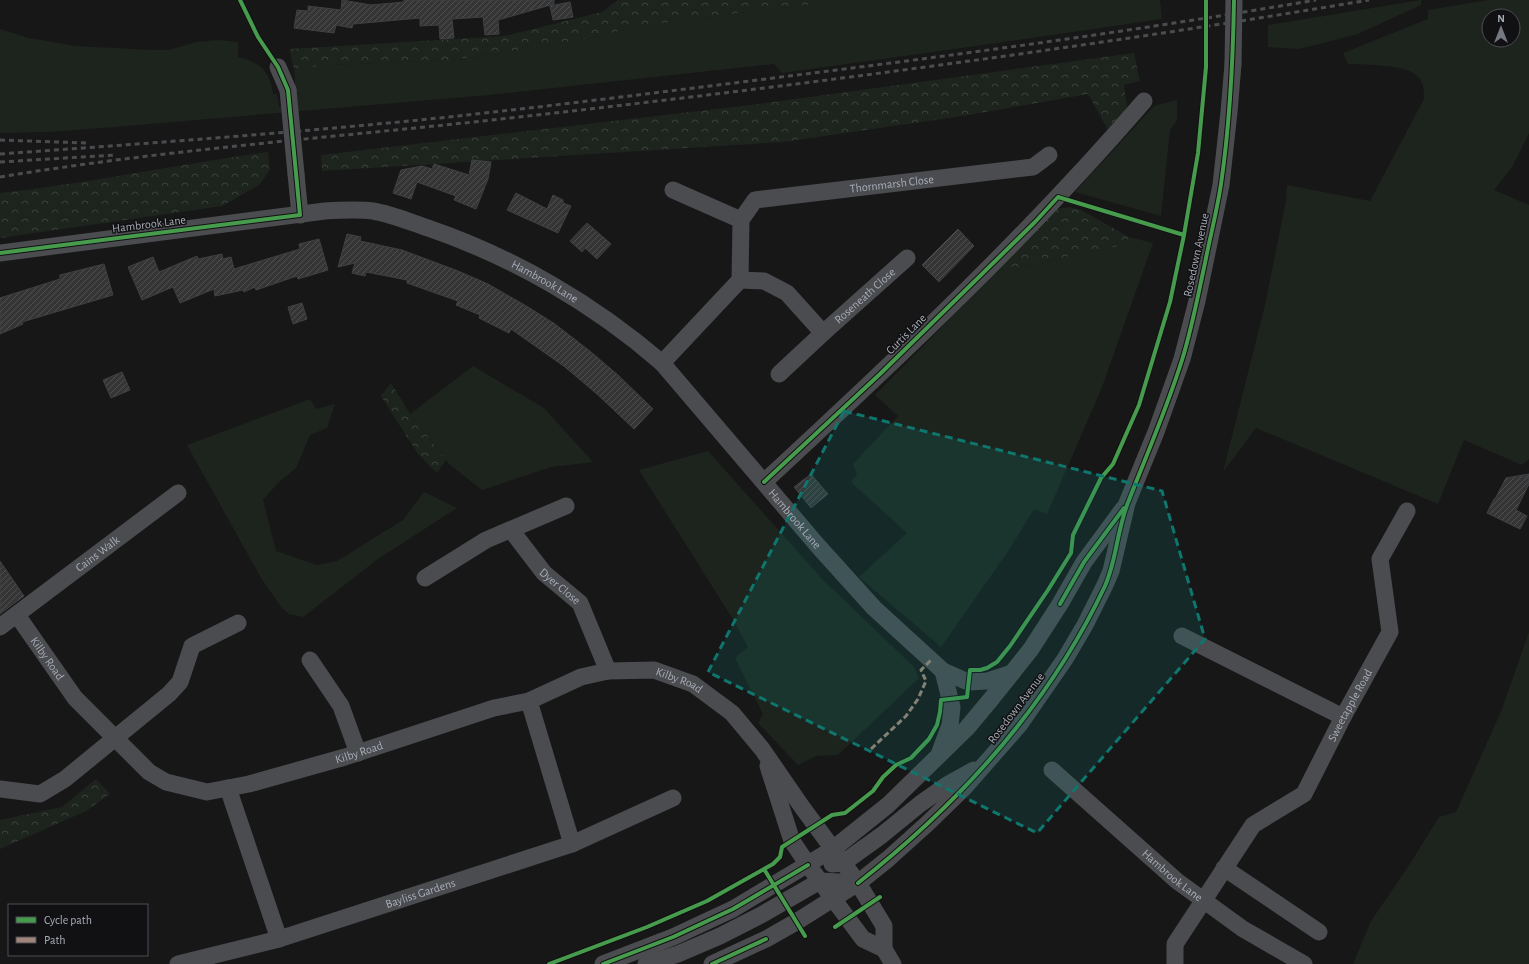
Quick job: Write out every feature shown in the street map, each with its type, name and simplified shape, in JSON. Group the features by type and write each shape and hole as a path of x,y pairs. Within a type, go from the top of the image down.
{"street":[{"name":"Rosedown Avenue","path":"712,964 766,939 858,883 888,859 928,823 964,788 1020,724 1065,659 1085,625 1105,585 1110,571 1127,503 1156,432 1182,359 1197,301 1221,185 1233,64 1234,0"},
{"path":"278,67 288,90 300,214"},
{"name":"Curtis Lane","path":"764,482 880,374 1035,222 1111,140 1144,101"},
{"name":"Thornmarsh Close","path":"741,220 755,200 1033,167 1049,155"},
{"path":"662,364 740,280 741,220 672,190"},
{"name":"Hambrook Lane","path":"0,253 300,214 349,210 374,211 407,220 478,247 506,260 566,293 635,340 662,364 818,546 874,608 943,671 968,682 987,681 1012,673"},
{"name":"Roseneath Close","path":"779,374 907,258"},
{"name":"Roseneath Close","path":"740,280 764,280 787,293 823,333"},
{"name":"Cains Walk","path":"17,615 178,493"},
{"name":"Rosedown Avenue","path":"838,856 967,728 1031,649 1060,604 1084,562 1127,503"},
{"path":"425,578 486,540 566,506"},
{"name":"Sweetapple Road","path":"1175,964 1175,944 1253,825 1304,794 1390,632 1380,560 1407,511"},
{"name":"Dyer Close","path":"511,530 544,573 580,603 608,671"},
{"path":"0,627 17,615"},
{"name":"Kilby Road","path":"17,615 76,698 149,772 166,782 207,792 249,784 358,753 494,708 529,701 581,677 608,671 654,670 693,684 732,713 762,749 802,807 858,883 884,926 884,949 863,939 792,841 762,749"},
{"path":"0,789 40,794 65,779 169,694 180,682 192,646 238,624"},
{"path":"1182,636 1343,718"},
{"path":"310,660 341,706 358,753"},
{"path":"937,758 950,725 952,707 943,671"},
{"path":"529,701 572,844"},
{"path":"603,964 673,937 733,909 808,865 838,856 882,835 920,804 947,785 985,764"},
{"name":"Hambrook Lane","path":"1052,770 1177,881 1243,929 1304,964"},
{"path":"228,788 279,939"},
{"name":"Bayliss Gardens","path":"178,964 279,939 572,844 673,798"},
{"path":"1224,868 1319,932"},
{"path":"646,964 678,954 720,936 763,914 820,881 858,883"},
{"path":"884,949 893,964"}],"highlighted area":[{"path":"844,411 1162,491 1205,639 1037,833 708,672"}],"green space":[{"path":"618,0 847,0 637,27 585,39 496,54 449,60 330,65 294,69 289,49 505,36 602,12"},
{"path":"847,0 1160,0 1162,19 782,73 774,64 489,95 114,127 49,132 0,133 0,29 29,38 76,46 169,50 196,42 219,40 238,42 238,57 246,59 263,69 272,86 273,94 277,94 279,107 297,106 294,69 330,65 449,60 496,54 585,39 637,27"},
{"path":"1421,0 1421,5 1358,34 1299,49 1268,47 1268,25"},
{"path":"1488,0 1529,0 1529,133 1512,167 1494,190 1529,205 1529,459 1522,465 1464,440 1438,504 1256,428 1223,472 1265,305 1286,201 1287,185 1370,201 1424,99 1424,89 1422,84 1419,78 1412,72 1395,67 1348,64 1343,53 1428,19 1428,10"},
{"path":"1134,53 1140,81 1124,85 1127,107 1108,130 1088,94 963,116 783,142 322,171 321,155 759,104"},
{"path":"1177,100 1177,120 1170,130 1161,216 1075,192 1154,106"},
{"path":"268,152 270,170 259,185 222,206 0,238 0,193 67,184"},
{"path":"1069,207 1081,210 1129,237 1124,245 996,272 1055,209"},
{"path":"1129,237 1153,243 1101,390 1047,514 1034,509 1009,550 941,647 859,577 907,533 851,482 857,475 853,464 898,416 875,395 996,272 1124,245"},
{"path":"473,366 544,408 593,462 551,467 482,490 449,464 410,414"},
{"path":"391,383 410,414 446,460 437,473 418,454 381,396"},
{"path":"310,399 316,409 335,404 327,428 310,435 296,468 279,482 263,500 276,551 317,565 337,561 403,520 424,492 457,508 378,559 303,617 289,614 282,608 261,578 187,445"},
{"path":"708,451 824,581 914,667 919,678 838,755 816,756 798,765 758,723 763,714 735,658 748,647 734,621 639,470"},
{"path":"1529,632 1529,964 1353,964 1371,921 1408,867 1439,817 1456,812 1502,709"},
{"path":"96,779 110,794 86,811 0,849 0,820 62,807"}],"building":[{"path":"342,0 371,5 404,2 404,0 554,0 554,4 498,20 499,34 485,35 483,17 452,19 454,38 440,39 439,25 420,26 420,18 353,24 352,28 336,25 334,33 294,28 297,10 308,11 308,6 341,10"},
{"path":"570,2 573,17 553,20 550,6"},
{"path":"472,160 491,162 488,179 476,209 454,200 456,196 417,182 411,199 393,193 401,170 422,166 432,169 434,164 469,175"},
{"path":"516,193 547,209 553,195 563,200 563,203 571,206 558,233 507,210"},
{"path":"587,223 611,244 597,259 585,248 582,252 570,241"},
{"path":"958,229 974,246 939,282 922,265"},
{"path":"347,234 361,237 360,241 402,250 488,284 555,324 618,375 653,409 634,429 598,395 565,367 511,329 509,333 479,318 480,315 456,305 458,301 407,283 407,280 366,272 365,276 352,273 355,263 338,267"},
{"path":"319,239 328,270 298,279 297,276 256,290 255,287 244,292 243,290 215,296 214,289 180,303 173,287 142,300 128,267 153,257 159,272 197,256 198,259 222,254 223,259 231,257 234,269 300,249 299,244"},
{"path":"104,264 113,295 22,322 23,324 0,334 0,298 60,279 60,275"},
{"path":"302,303 307,319 293,324 288,307"},
{"path":"122,372 130,390 111,398 103,380"},
{"path":"811,474 828,494 811,508 794,487"},
{"path":"1529,474 1529,484 1516,510 1527,516 1520,529 1487,513 1506,478"},
{"path":"0,561 24,596 0,614"}],"railway":[{"path":"0,154 287,132 401,122 541,107 987,50 1316,0"},
{"path":"0,177 63,167 191,151 446,125 725,93 1048,50 1262,18 1369,0"},
{"path":"0,140 86,143"},
{"path":"0,162 115,155"}],"marked path":[{"path":"871,749 906,716 918,699 926,681 921,670 931,660"}],"cycle path":[{"path":"0,253 300,215 288,90 278,67 258,37 240,0"},
{"path":"549,964 647,927 707,901 773,864 780,857 782,847 832,815 845,813 873,791 883,777 896,765 911,758 929,739 937,725 941,700 967,697 970,670 987,668 997,662 1010,646 1071,553 1073,535 1101,478 1113,464 1139,405 1170,302 1184,235 1198,153 1206,67 1206,0"},
{"path":"858,883 932,820 999,749 1029,711 1057,671 1082,630 1105,586 1112,565 1125,511 1176,378 1186,348 1195,312 1218,204 1227,138 1233,46 1234,0"},
{"path":"764,482 880,374 1035,222 1058,197 1184,235"},
{"path":"1060,604 1084,562 1124,508"},
{"path":"603,964 673,937 733,909 808,865"},
{"path":"764,869 805,936"},
{"path":"835,927 880,897"},
{"path":"712,964 766,939"}]}
